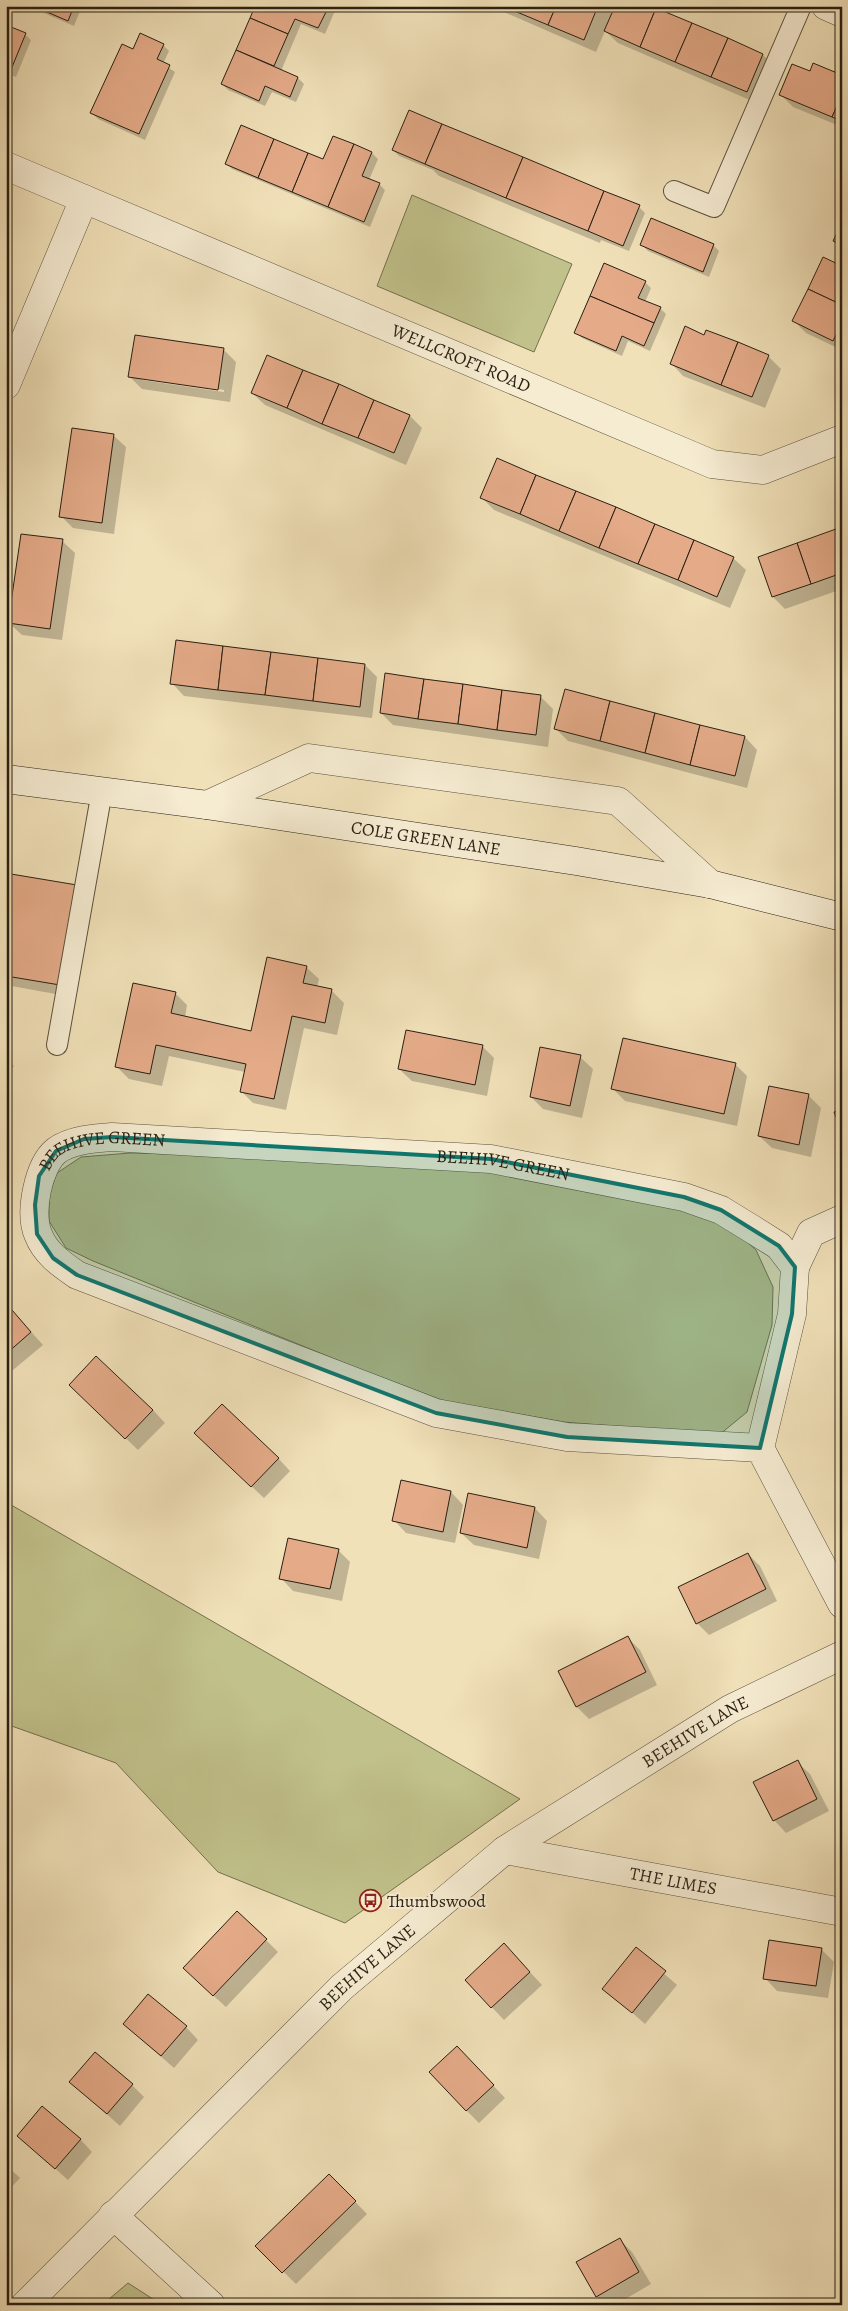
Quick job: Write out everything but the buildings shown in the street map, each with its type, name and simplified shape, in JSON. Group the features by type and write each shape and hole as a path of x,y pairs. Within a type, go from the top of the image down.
{"street":[{"path":"826,6 842,13"},
{"name":"WELLCROFT ROAD","path":"6,166 712,464 763,470 842,439"},
{"path":"6,385 84,199"},
{"path":"207,805 309,758 618,801 710,884"},
{"name":"COLE GREEN LANE","path":"6,779 207,805 576,861 710,884 842,917"},
{"name":"BEEHIVE GREEN","path":"760,1448 567,1437 436,1413 77,1275 53,1258 37,1234 35,1205 39,1176 56,1151 84,1139 112,1137 491,1159 684,1197 721,1210 779,1246 795,1267"},
{"path":"842,1219 811,1233 795,1267 792,1314 760,1448 842,1604"},
{"name":"BEEHIVE LANE","path":"25,2305 342,1987 505,1850 730,1709 842,1655"},
{"name":"THE LIMES","path":"505,1850 842,1912"},
{"path":"113,2215 211,2305"}],"lane":[{"path":"674,191 714,208 801,6"},
{"path":"57,1044 102,791"}],"highlighted area":[{"path":"112,1137 491,1159 684,1197 721,1210 779,1246 795,1267 792,1314 760,1448 567,1437 436,1413 77,1275 53,1258 37,1234 35,1205 39,1176 56,1151 84,1139"}],"green space":[{"path":"412,195 572,264 534,352 377,286"},
{"path":"130,1153 310,1157 479,1168 682,1208 730,1227 756,1250 773,1287 772,1325 747,1412 719,1435 564,1422 444,1401 357,1368 93,1261 66,1248 49,1221 49,1194 57,1173 81,1157"},
{"path":"6,1502 520,1799 345,1923 218,1872 116,1763 6,1724"},
{"path":"128,2283 156,2301 153,2305 102,2305"}],"place":[{"name":"Thumbswood","path":"371,1901"}]}
